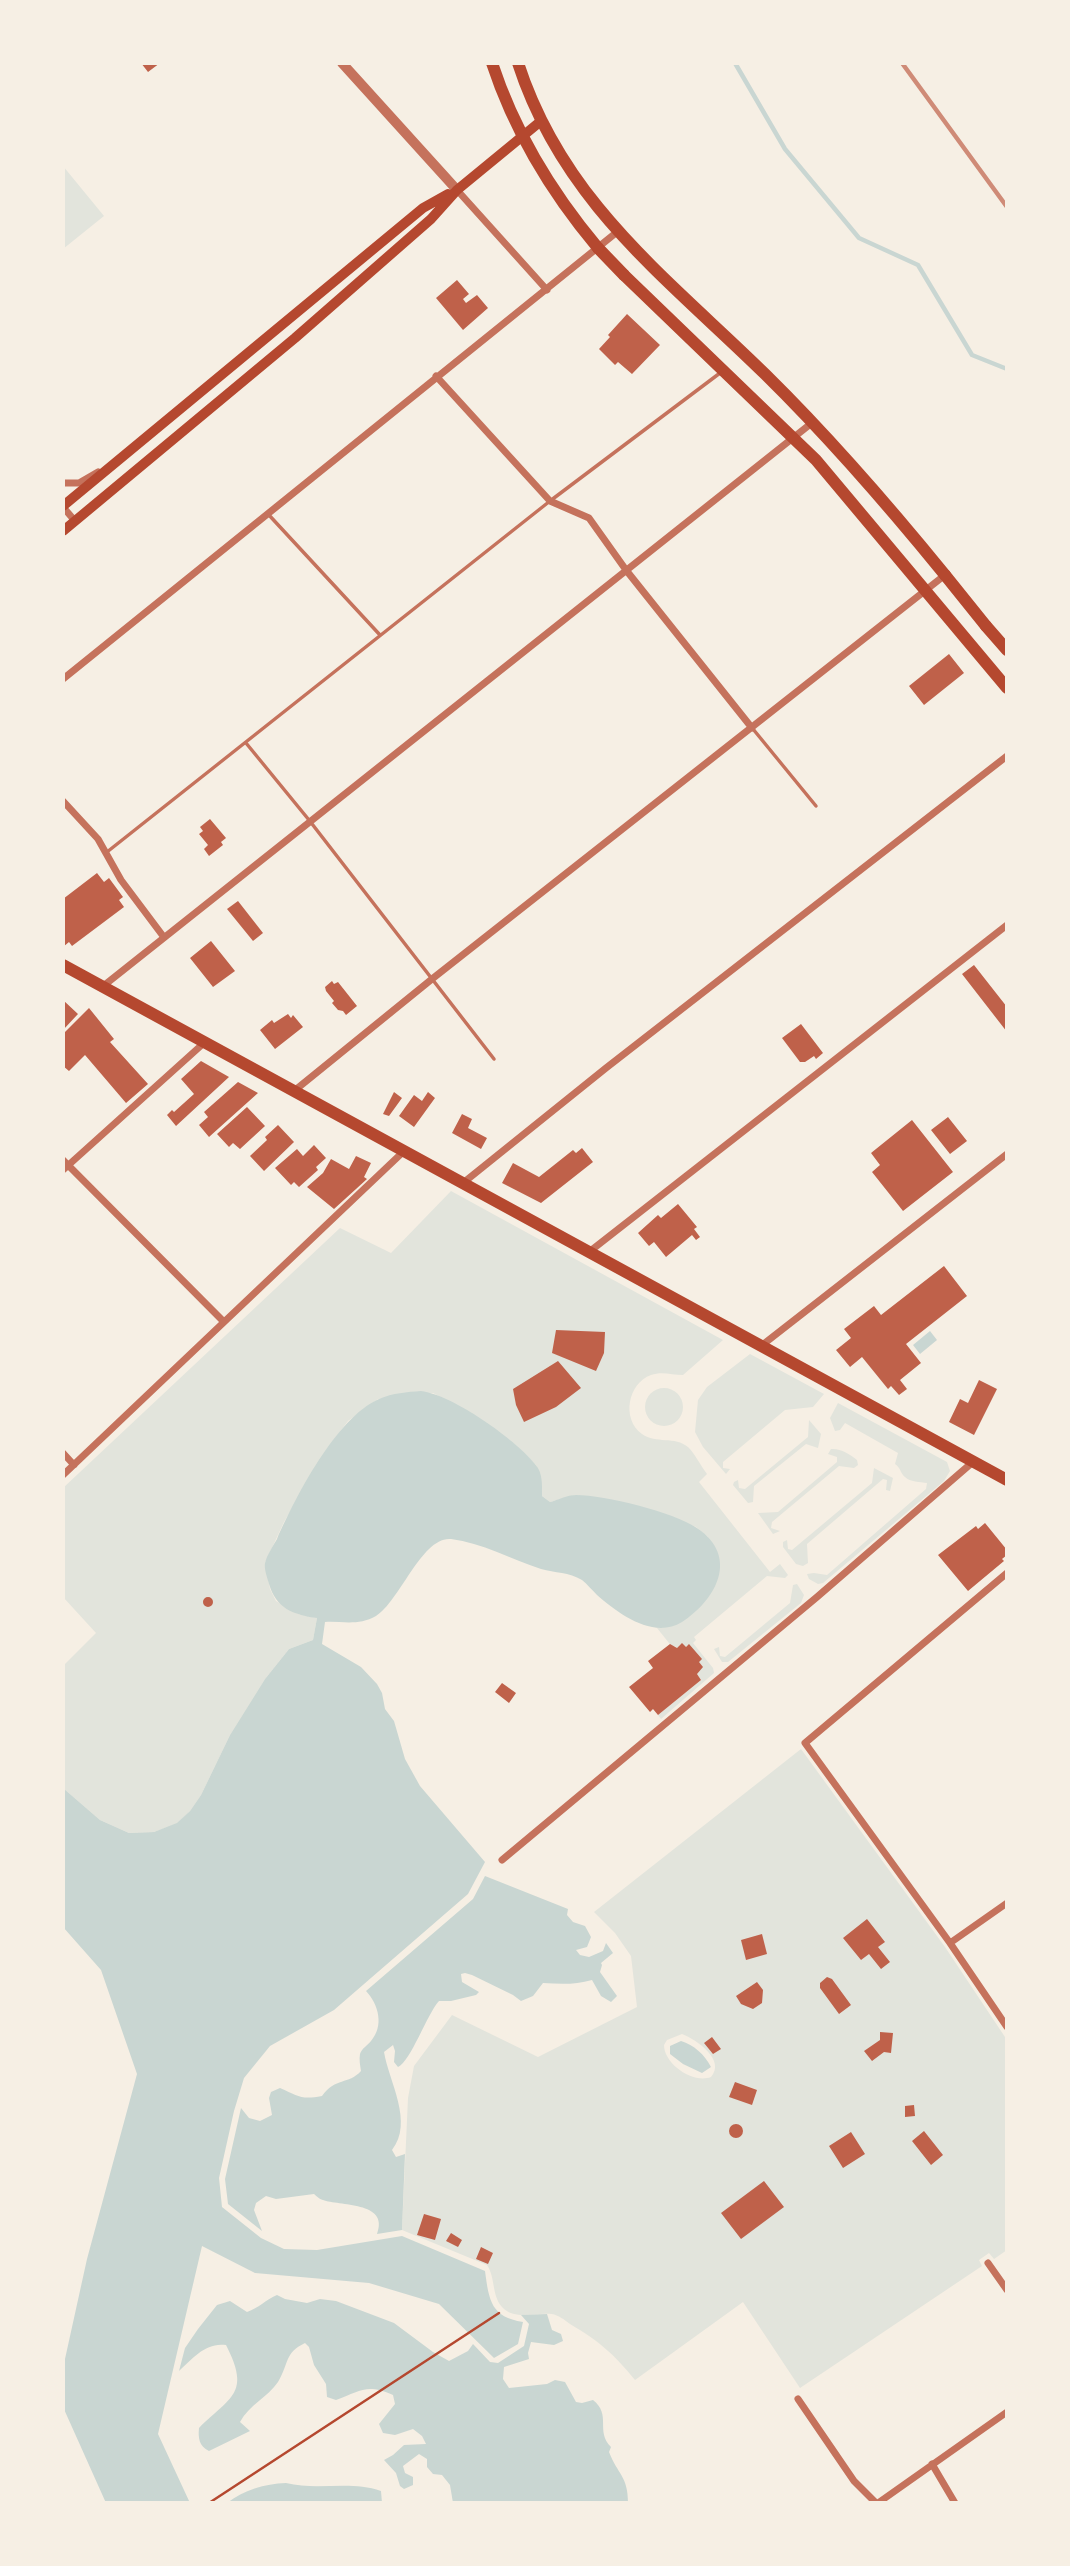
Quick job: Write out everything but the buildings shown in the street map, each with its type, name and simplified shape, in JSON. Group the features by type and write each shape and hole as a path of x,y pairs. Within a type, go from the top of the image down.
{"main road":[{"path":"492,63 521,137 555,195 598,248 794,437 862,512 1007,688"},
{"path":"518,63 541,121 576,179 617,232 813,422 858,470 1007,650"},
{"path":"63,531 295,338 431,219 457,190 541,121"},
{"path":"63,506 423,208 457,190"},
{"path":"63,965 1007,1480"}],"street":[{"path":"342,63 547,290"},
{"path":"63,679 617,232"},
{"path":"436,376 550,501 589,518 626,570 752,728"},
{"path":"102,987 813,422"},
{"path":"63,483 79,483 120,459"},
{"path":"63,506 75,521"},
{"path":"294,1091 945,575"},
{"path":"462,1183 1007,756"},
{"path":"63,801 98,839 121,880 163,936"},
{"path":"589,1252 1007,925"},
{"path":"205,1042 65,1165 224,1322"},
{"path":"63,1475 403,1152"},
{"path":"761,1346 1007,1154"},
{"path":"63,1453 74,1465"},
{"path":"502,1860 806,1606 974,1461"},
{"path":"1007,1573 805,1743 950,1943 1007,2027"},
{"path":"950,1943 1007,1903"},
{"path":"988,2263 1007,2290"},
{"path":"797,2399 854,2480 877,2503 1007,2412"},
{"path":"932,2464 955,2503"}],"lane":[{"path":"107,852 550,501 724,370"},
{"path":"268,514 380,635"},
{"path":"752,728 816,806"},
{"path":"246,743 494,1059"}],"path":[{"path":"209,2503 499,2313"}],"shaded area":[{"path":"63,166 104,216 63,249"},
{"path":"451,1191 723,1340 683,1375 659,1373 643,1379 637,1385 630,1402 631,1420 647,1437 677,1442 688,1447 707,1474 699,1482 770,1572 780,1564 788,1575 785,1578 767,1576 694,1637 696,1640 693,1643 714,1673 661,1719 658,1715 701,1680 697,1674 699,1662 689,1645 686,1647 682,1644 673,1648 657,1628 665,1627 708,1537 696,1527 656,1512 575,1495 550,1502 542,1496 536,1465 514,1444 468,1412 433,1393 378,1399 348,1421 326,1451 284,1522 265,1563 270,1589 276,1601 298,1614 317,1618 313,1640 289,1649 265,1679 230,1735 201,1795 177,1824 154,1832 129,1833 100,1820 63,1788 63,1666 96,1633 63,1597 63,1488 340,1228 391,1253"},
{"path":"930,1331 937,1340 920,1354 913,1345"},
{"path":"750,1354 824,1394 813,1407 785,1410 723,1462 723,1468 730,1469 726,1474 703,1447 695,1432 698,1400 707,1387"},
{"path":"664,1388 678,1393 683,1407 678,1421 664,1426 650,1421 645,1407 650,1393"},
{"path":"421,1391 466,1409 499,1431 526,1454 538,1467 542,1479 542,1496 550,1502 573,1495 604,1498 672,1516 697,1528 710,1539 718,1552 718,1578 705,1602 694,1613 671,1627 659,1628 625,1616 577,1577 541,1569 485,1548 451,1539 440,1541 430,1548 394,1597 376,1616 357,1622 325,1622 322,1644 361,1667 377,1684 385,1709 394,1721 405,1759 420,1786 485,1862 468,1894 334,2010 270,2046 244,2078 219,2178 222,2207 261,2238 284,2249 317,2250 402,2236 485,2271 490,2299 498,2312 512,2320 523,2322 518,2344 494,2358 439,2304 369,2283 255,2273 202,2246 158,2434 190,2503 106,2503 63,2407 63,2368 87,2259 137,2074 101,1970 63,1927 63,1788 100,1820 129,1833 154,1832 177,1823 190,1811 201,1795 230,1735 265,1679 289,1649 313,1640 317,1618 300,1615 281,1605 272,1592 265,1565 306,1481 333,1440 363,1409 390,1395"},
{"path":"838,1403 947,1462 950,1471 944,1481 823,1583 818,1584 809,1579 807,1574 827,1575 926,1489 927,1483 907,1479 895,1464 898,1453 845,1423 840,1430 835,1431 830,1418"},
{"path":"809,1420 821,1434 818,1448 806,1444 754,1486 753,1502 748,1503 733,1485 734,1482 738,1480 739,1488 745,1489 808,1437"},
{"path":"831,1449 848,1454 857,1460 858,1465 854,1468 839,1466 772,1522 771,1528 780,1531 773,1534 758,1513 778,1512 837,1462 837,1457 828,1454"},
{"path":"874,1468 893,1478 890,1491 886,1490 887,1480 883,1479 807,1544 808,1563 803,1566 796,1564 783,1547 783,1542 787,1540 788,1549 792,1550 872,1483"},
{"path":"797,1584 804,1595 801,1603 728,1662 722,1662 714,1649 719,1647 720,1656 725,1657 790,1603 793,1585"},
{"path":"801,1749 945,1947 1007,2040 1007,2250 994,2259 989,2253 979,2260 982,2266 800,2388 743,2302 635,2380 606,2349 559,2317 552,2314 515,2314 504,2309 497,2299 487,2265 402,2230 408,2098 414,2066 452,2015 538,2057 637,2007 631,1956 615,1933 594,1912","holes":["682,2034 708,2051 715,2064 711,2077 696,2078 688,2075 669,2059 664,2045 667,2040"]},
{"path":"485,1876 568,1909 567,1915 573,1922 585,1926 591,1937 587,1947 576,1950 580,1955 589,1957 603,1951 606,1943 613,1953 601,1963 600,1972 617,1996 611,2002 601,1996 592,1980 543,1983 533,1996 521,2001 472,1975 461,1974 462,1982 479,1992 451,2001 439,2001 408,2056 398,2067 394,2062 393,2045 384,2052 398,2102 401,2127 392,2150 396,2157 405,2154 402,2230 377,2234 379,2223 370,2210 322,2200 314,2194 276,2199 266,2196 256,2203 254,2210 262,2231 228,2204 225,2179 241,2108 249,2118 260,2121 272,2115 269,2098 271,2092 280,2088 304,2097 322,2096 332,2086 361,2071 360,2054 375,2035 379,2022 377,2009 366,1991 473,1899"},
{"path":"681,2041 698,2051 711,2067 702,2073 670,2054 670,2046"},
{"path":"277,2295 307,2303 320,2299 336,2301 394,2323 449,2361 468,2351 473,2344 490,2362 498,2363 524,2346 529,2324 521,2315 547,2314 552,2330 561,2334 563,2341 554,2345 531,2342 529,2359 504,2367 503,2379 509,2388 547,2384 555,2380 565,2382 576,2402 593,2400 602,2411 604,2435 611,2447 609,2452 612,2460 624,2481 628,2503 453,2503 450,2485 442,2475 433,2474 427,2467 427,2459 419,2454 403,2466 405,2473 413,2477 413,2485 404,2489 400,2486 396,2473 384,2460 404,2445 426,2444 422,2436 413,2429 395,2435 383,2433 379,2424 395,2404 393,2395 384,2391 358,2391 336,2400 327,2397 326,2384 305,2343 293,2351 278,2382 240,2422 250,2431 209,2451 200,2441 199,2428 234,2393 237,2374 226,2345 206,2348 179,2371 185,2348 217,2305 230,2301 247,2312"},
{"path":"286,2483 369,2488 381,2491 382,2503 227,2503 255,2488"}],"waterway":[{"path":"735,63 785,149 859,238 918,265 972,355 1007,369"}],"railway":[{"path":"902,63 1007,207"}]}
